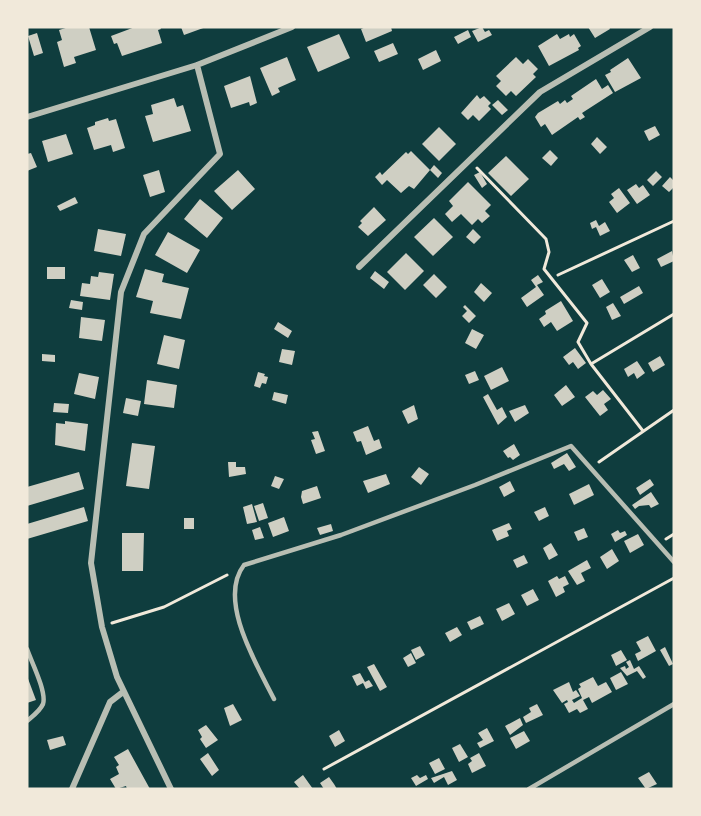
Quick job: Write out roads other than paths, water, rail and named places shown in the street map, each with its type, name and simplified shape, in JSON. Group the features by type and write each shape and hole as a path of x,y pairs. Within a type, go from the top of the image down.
{"street":[{"path":"27,117 197,65 292,27"},
{"path":"359,267 540,93 650,27"},
{"path":"171,789 123,692 102,627 91,563 121,292 144,234 220,154 197,65"},
{"path":"72,789 110,702 123,692"}],"lane":[{"path":"274,699 240,628 236,579 244,565 341,536 475,486 571,446 674,562"},
{"path":"27,649 43,692 44,702 27,721"},
{"path":"529,789 674,704"}]}
